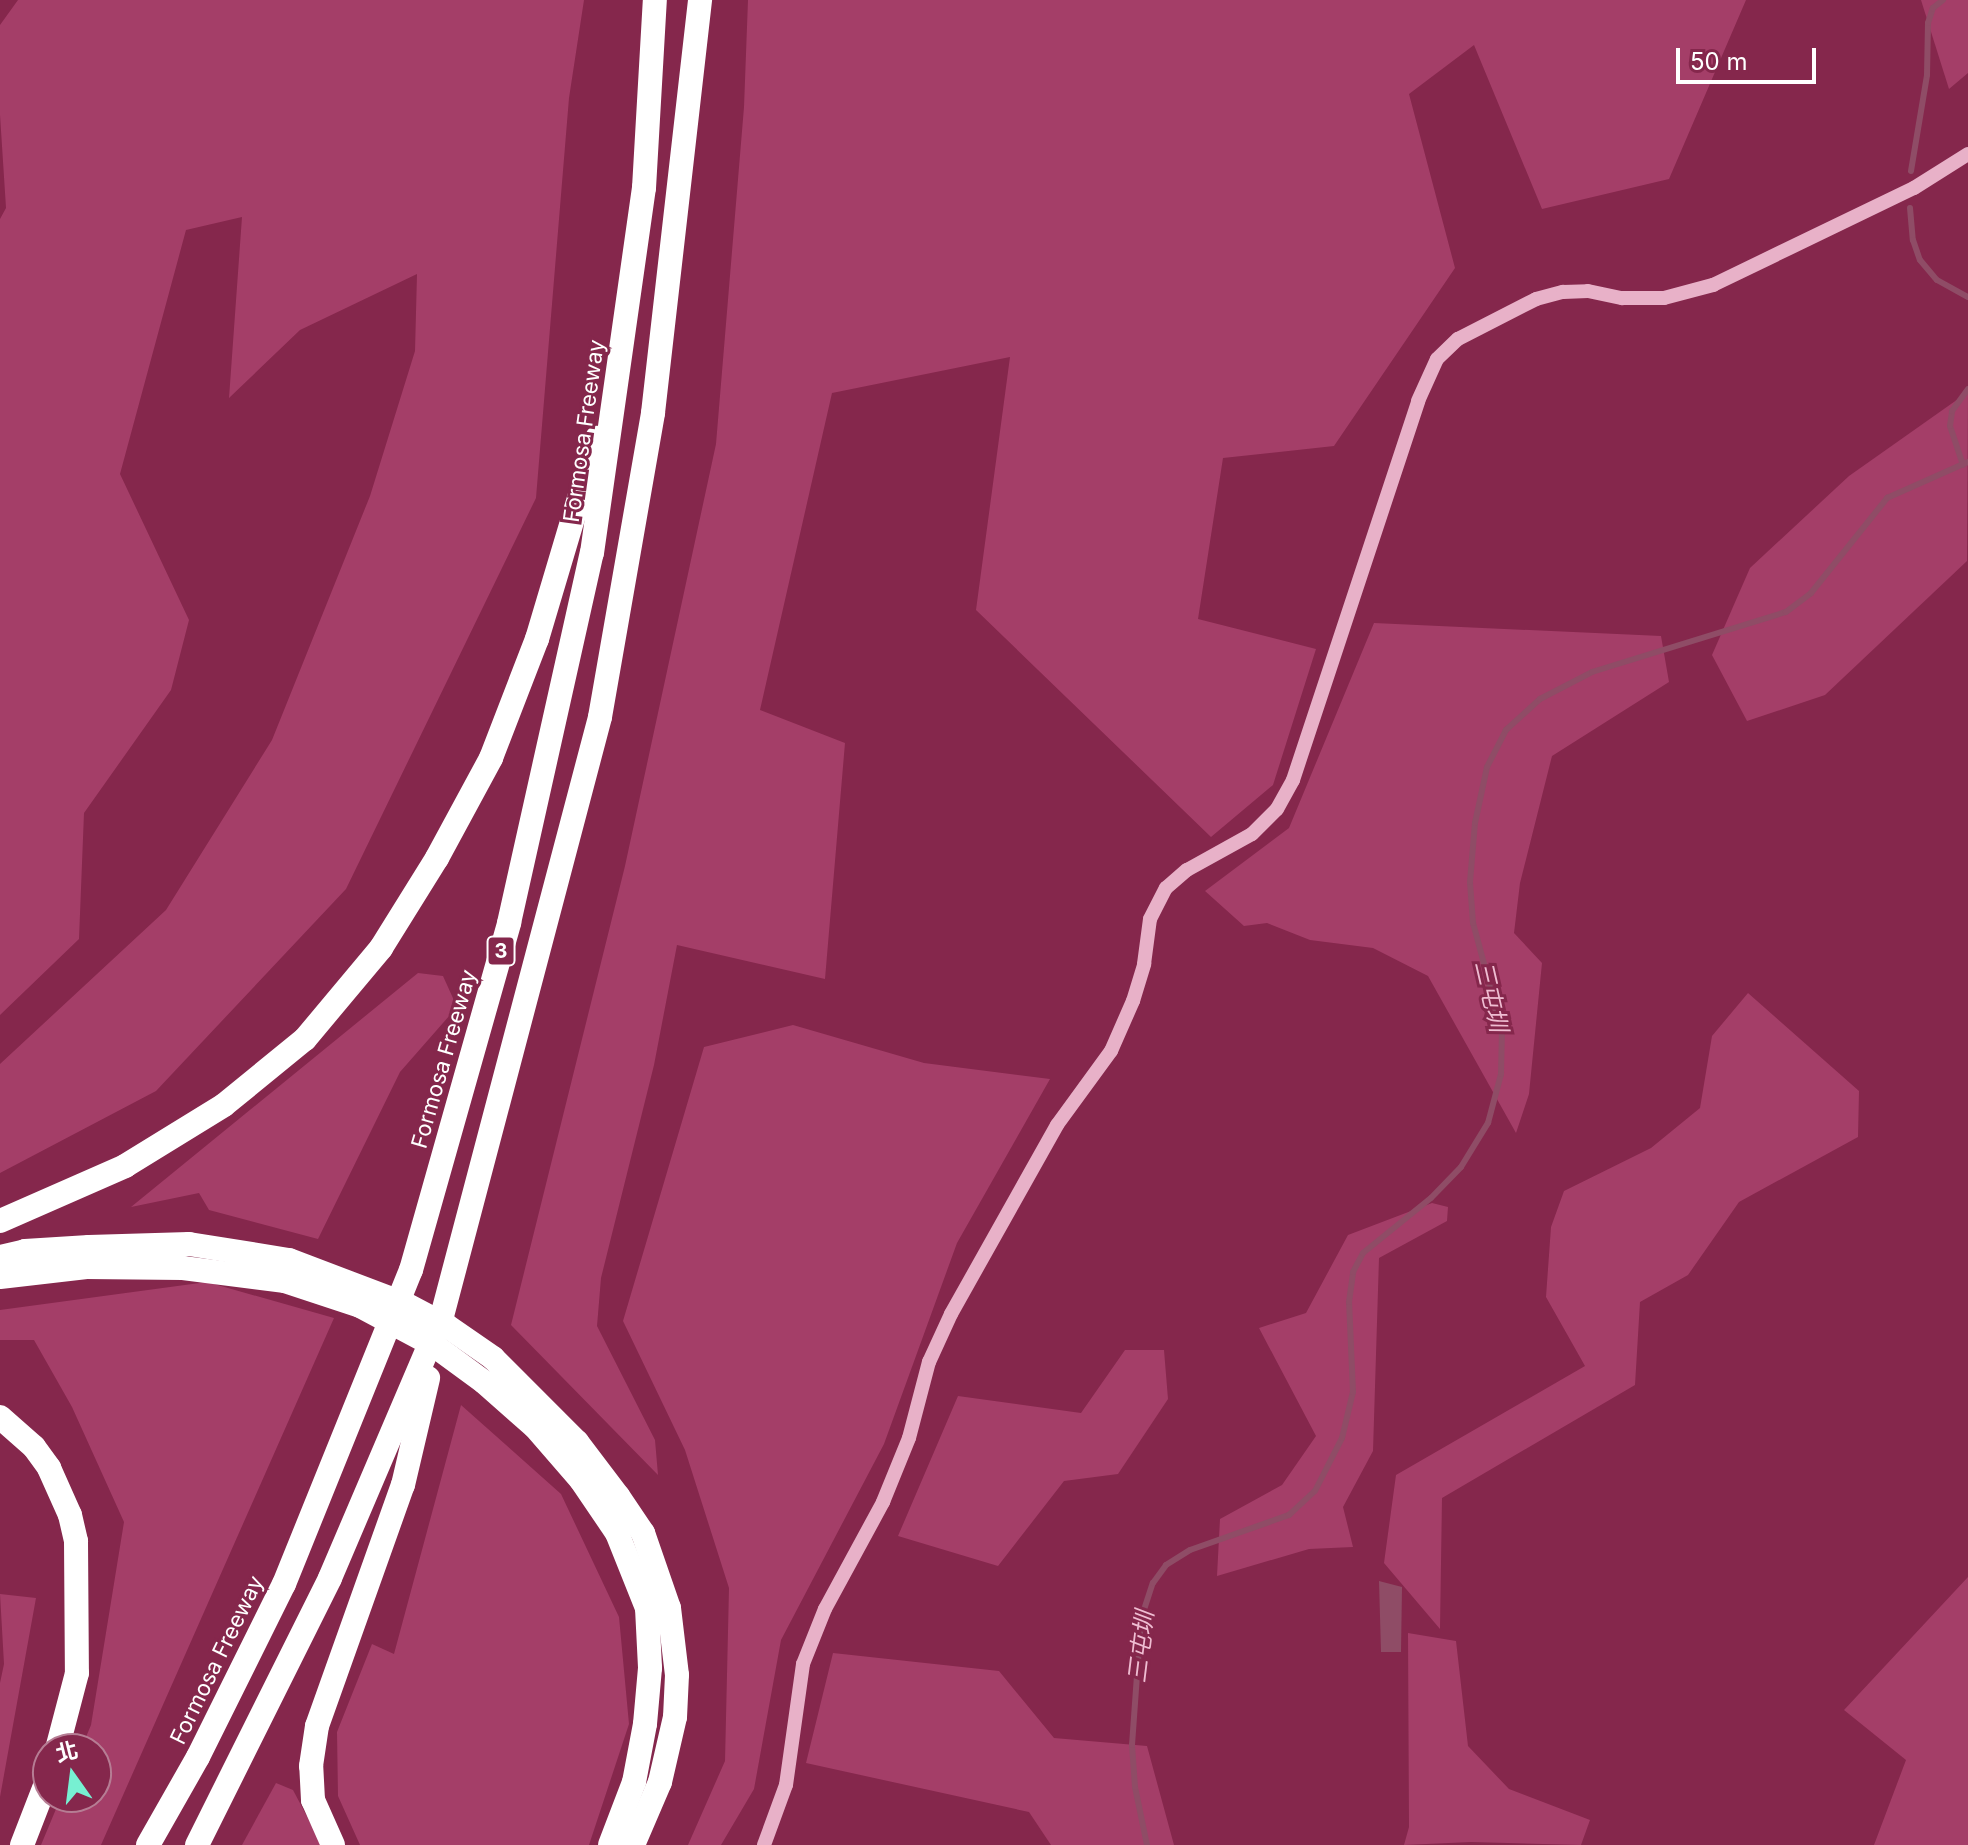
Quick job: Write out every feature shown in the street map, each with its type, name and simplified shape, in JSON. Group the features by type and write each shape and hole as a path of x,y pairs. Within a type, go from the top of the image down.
{"highway":[{"name":"Formosa Freeway","path":"148,1845 198,1757 284,1584 411,1270 513,907 592,553 644,188 655,0"},
{"name":"3","path":"197,1845 330,1578 442,1316 600,717 653,413 700,0"},
{"path":"0,1221 125,1166 224,1105 305,1039 381,948 437,858 491,758 537,639 621,355"},
{"path":"0,1257 76,1248 189,1244 237,1250 325,1272 405,1304 447,1326 493,1358 577,1442 643,1533 669,1608 677,1675 675,1717 660,1782 633,1845"},
{"path":"0,1277 86,1267 183,1268 285,1281 360,1306 435,1346 484,1382 535,1427 581,1480 617,1533 647,1608 650,1668 645,1724 634,1782 610,1845"},
{"path":"333,1845 313,1800 311,1766 317,1726 403,1485 442,1316"},
{"path":"0,1417 34,1447 49,1468 70,1515 76,1541 77,1673 61,1733"},
{"path":"22,1845 34,1813"}],"street":[{"path":"764,1845 786,1785 803,1664 825,1609 888,1489 909,1438 929,1362 1057,1125 1111,1051 1137,989 1150,919 1166,888 1187,870 1252,834 1277,809 1293,780 1418,401 1437,359 1458,339 1536,299 1563,292 1588,291 1622,298 1664,298 1713,285 1914,188 1968,154"}],"shaded area":[{"path":"18,0 584,0 569,98 536,498 346,889 156,1091 0,1173 0,1064 166,910 272,740 370,496 415,351 417,274 300,330 229,398 242,217 186,230 120,474 189,620 171,690 84,813 79,939 0,1015 0,219 6,208 0,115 0,25"},
{"path":"748,0 1746,0 1669,179 1542,209 1474,45 1409,94 1455,268 1334,446 1223,458 1198,619 1316,649 1273,785 1211,837 976,610 1010,357 832,393 760,710 845,743 825,979 677,945 654,1065 601,1278 597,1326 655,1440 658,1475 511,1325 625,866 716,444 744,107"},
{"path":"1921,0 1968,0 1968,73 1949,89"},
{"path":"1968,392 1967,561 1825,695 1747,721 1712,655 1750,568 1849,476"},
{"path":"1374,623 1661,636 1669,682 1552,756 1520,883 1514,933 1542,963 1529,1094 1516,1133 1428,976 1373,948 1310,940 1267,923 1244,926 1205,891 1289,828"},
{"path":"418,973 443,976 457,1007 400,1072 318,1239 209,1210 199,1193 131,1207"},
{"path":"1748,993 1859,1091 1858,1137 1739,1202 1688,1275 1640,1302 1635,1385 1442,1498 1440,1629 1384,1563 1396,1475 1585,1366 1546,1297 1551,1227 1564,1191 1651,1148 1700,1108 1712,1036"},
{"path":"793,1025 924,1063 1050,1079 957,1243 884,1444 781,1640 754,1789 721,1845 688,1845 725,1761 729,1588 685,1450 623,1321 704,1047"},
{"path":"1432,1203 1448,1207 1447,1221 1379,1258 1373,1451 1343,1507 1353,1547 1309,1549 1217,1576 1220,1519 1282,1485 1316,1436 1259,1328 1306,1313 1348,1235"},
{"path":"207,1282 334,1318 101,1845 41,1845 54,1813 112,1813 112,1733 88,1733 124,1522 72,1407 34,1340 0,1340 0,1310"},
{"path":"1125,1350 1164,1350 1168,1399 1118,1474 1064,1481 998,1566 898,1536 958,1396 1081,1413"},
{"path":"461,1405 561,1494 619,1617 629,1724 589,1845 360,1845 338,1796 337,1732 372,1644 394,1654"},
{"path":"1968,1577 1968,1845 1874,1845 1906,1760 1844,1710"},
{"path":"1379,1581 1402,1587 1401,1652 1381,1652"},
{"path":"0,1594 36,1598 0,1797 0,1683 4,1664"},
{"path":"1408,1633 1456,1641 1468,1746 1509,1789 1590,1820 1581,1845 1471,1842 1404,1845 1409,1827"},
{"path":"833,1653 999,1671 1054,1738 1147,1746 1174,1845 1051,1845 1029,1812 806,1763"},
{"path":"276,1783 293,1790 322,1845 242,1845"}],"waterway":[{"path":"1911,171 1927,75 1928,23 1933,8 1943,0"},
{"path":"1910,208 1913,240 1920,260 1937,280 1968,297"},
{"path":"1963,465 1950,426 1952,411 1968,389"},
{"name":"三屯圳","path":"1147,1845 1135,1787 1132,1745 1141,1619 1153,1583 1166,1565 1190,1550 1289,1515 1315,1491 1342,1438 1353,1392 1349,1302 1353,1272 1363,1253 1431,1198 1461,1167 1488,1123 1501,1074 1502,1031 1473,923 1470,882 1475,823 1487,767 1506,730 1540,699 1592,672 1786,612 1811,593 1887,498 1968,462"}]}
